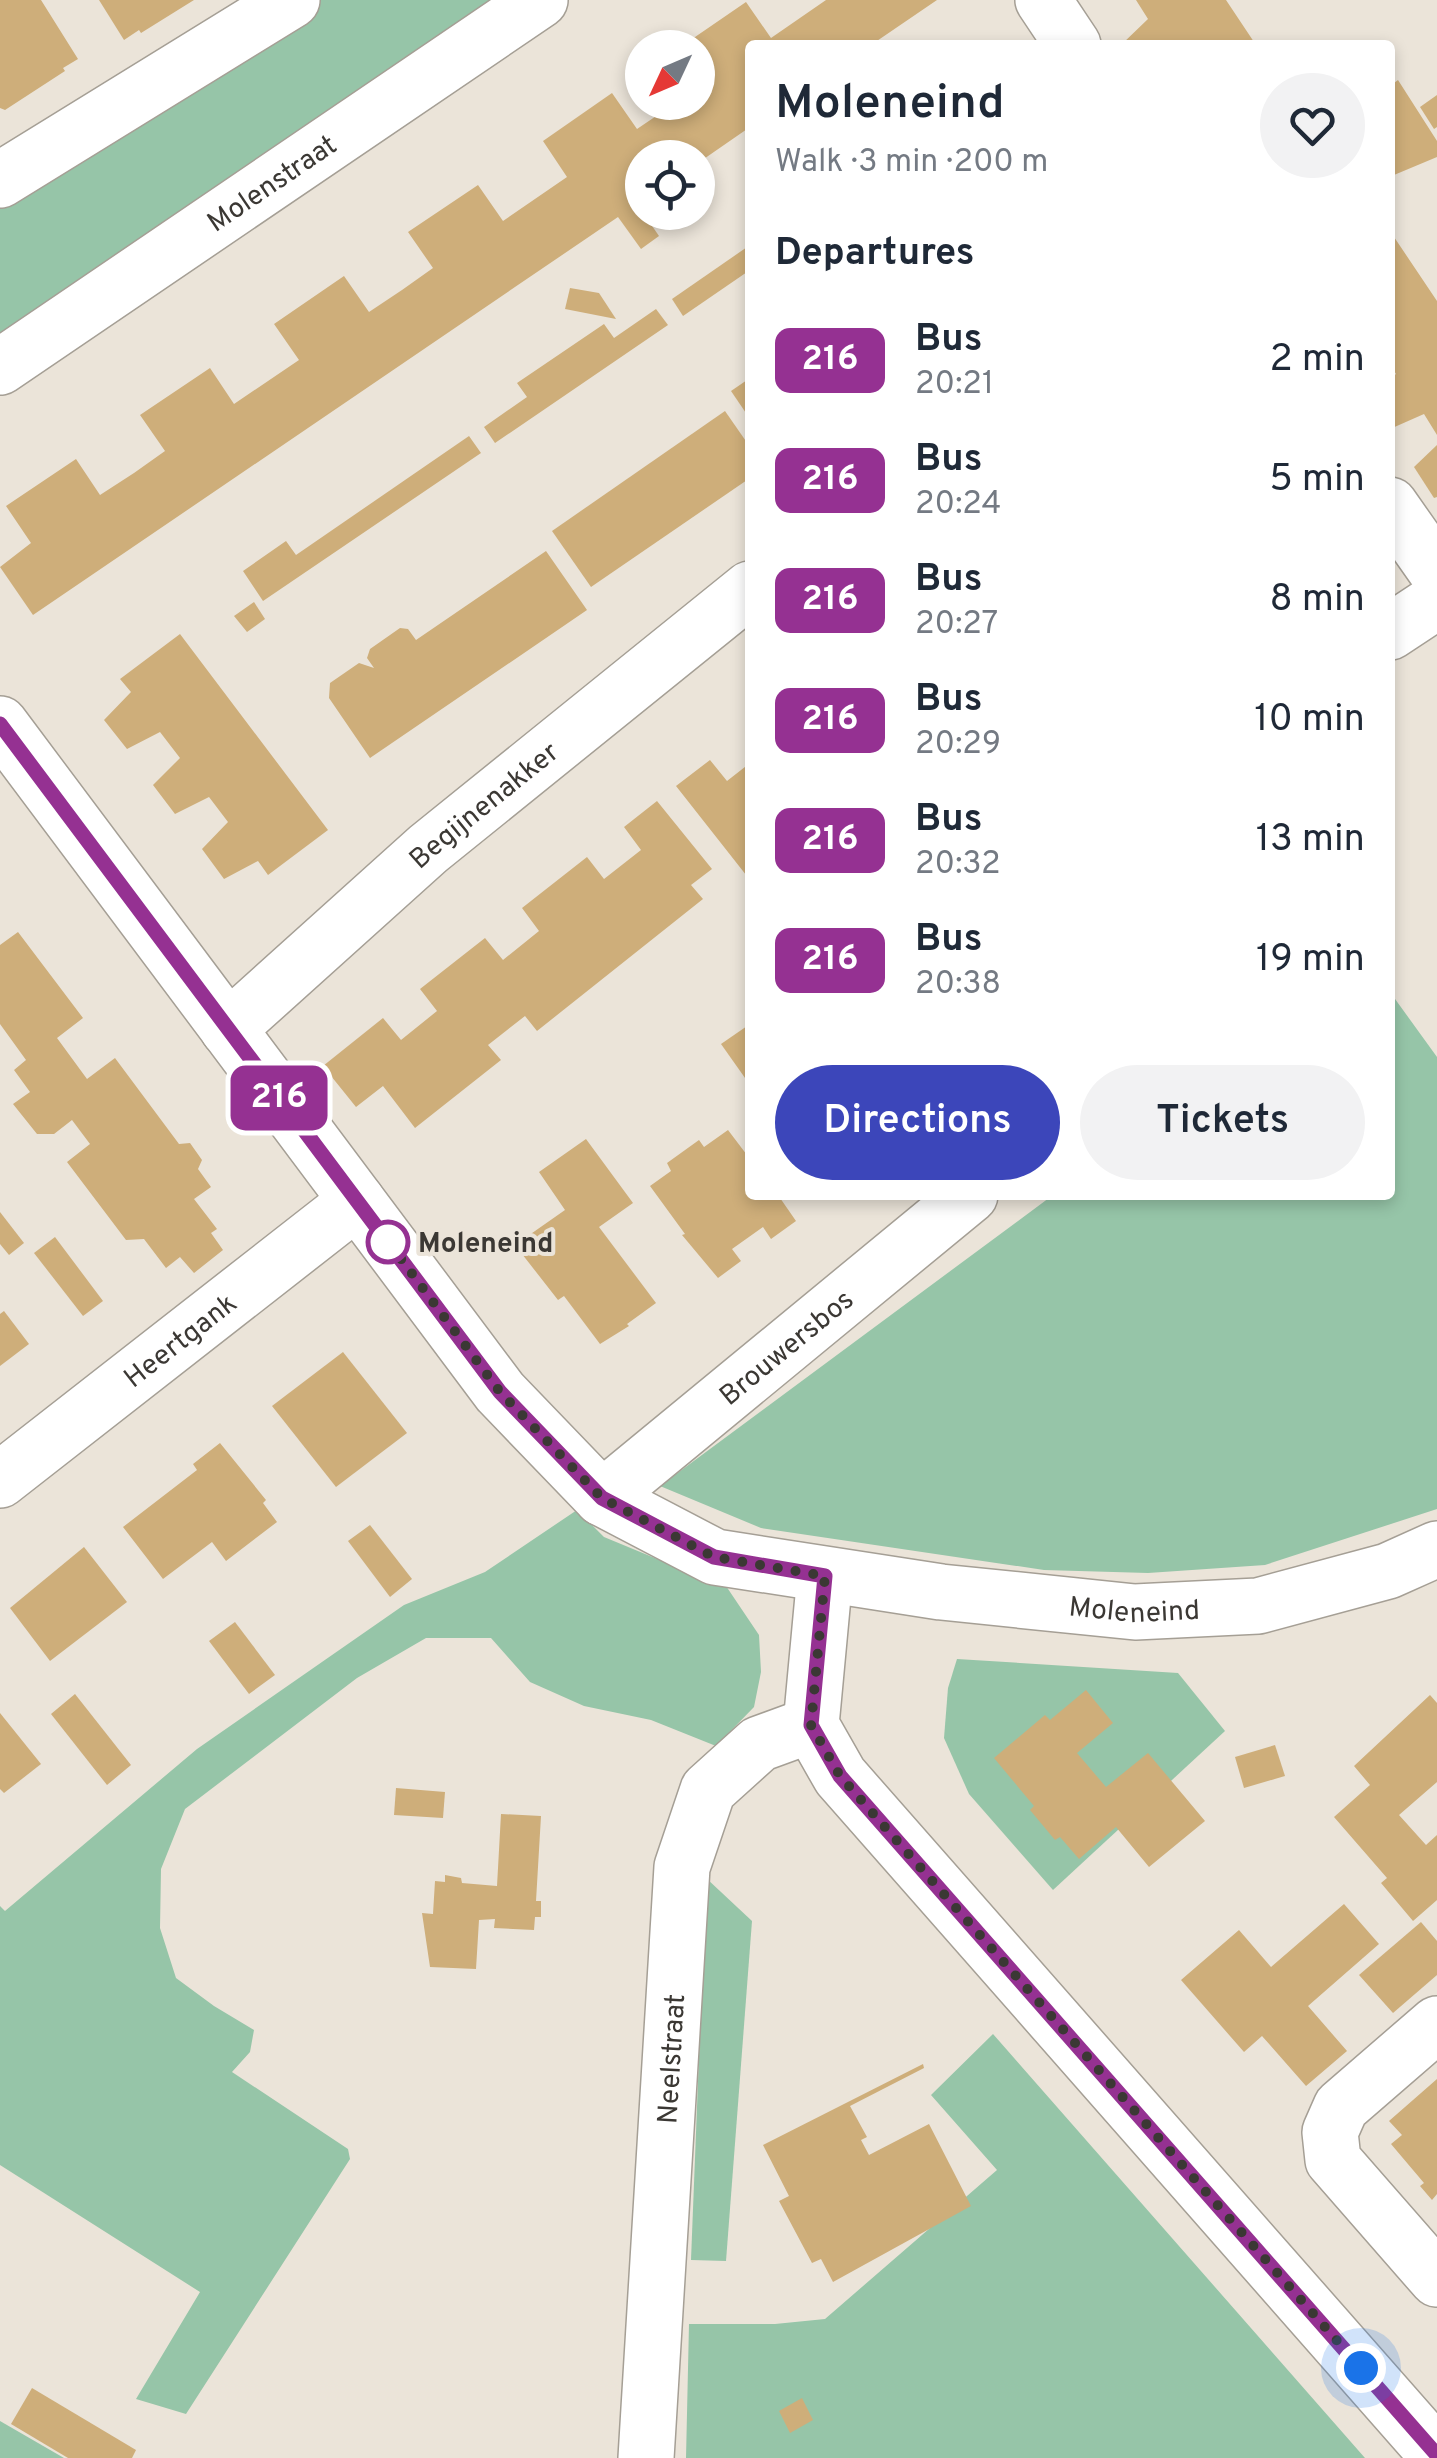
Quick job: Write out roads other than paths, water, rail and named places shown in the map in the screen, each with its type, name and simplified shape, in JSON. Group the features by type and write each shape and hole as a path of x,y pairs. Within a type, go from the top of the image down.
{"street":[{"path":"0,180 292,0"},
{"name":"Molenstraat","path":"0,367 540,0"},
{"path":"1043,0 1070,40"},
{"path":"1395,512 1437,572"},
{"name":"Begijnenakker","path":"228,1030 428,850 745,594"},
{"path":"1395,629 1437,600"},
{"name":"Moleneind","path":"0,724 500,1392 602,1498 714,1557 941,1592 1152,1611 1258,1606 1388,1570 1437,1549"},
{"name":"Brouwersbos","path":"602,1498 964,1200"},
{"name":"Heertgank","path":"0,1480 357,1201"},
{"path":"825,1576 811,1725 840,1776 1437,2454"},
{"name":"Neelstraat","path":"646,2458 682,1866 708,1790 759,1744 811,1725"},
{"path":"1437,2024 1341,2107 1330,2132 1333,2160 1437,2279"}],"place":[{"name":"Moleneind","path":"388,1242"}]}
